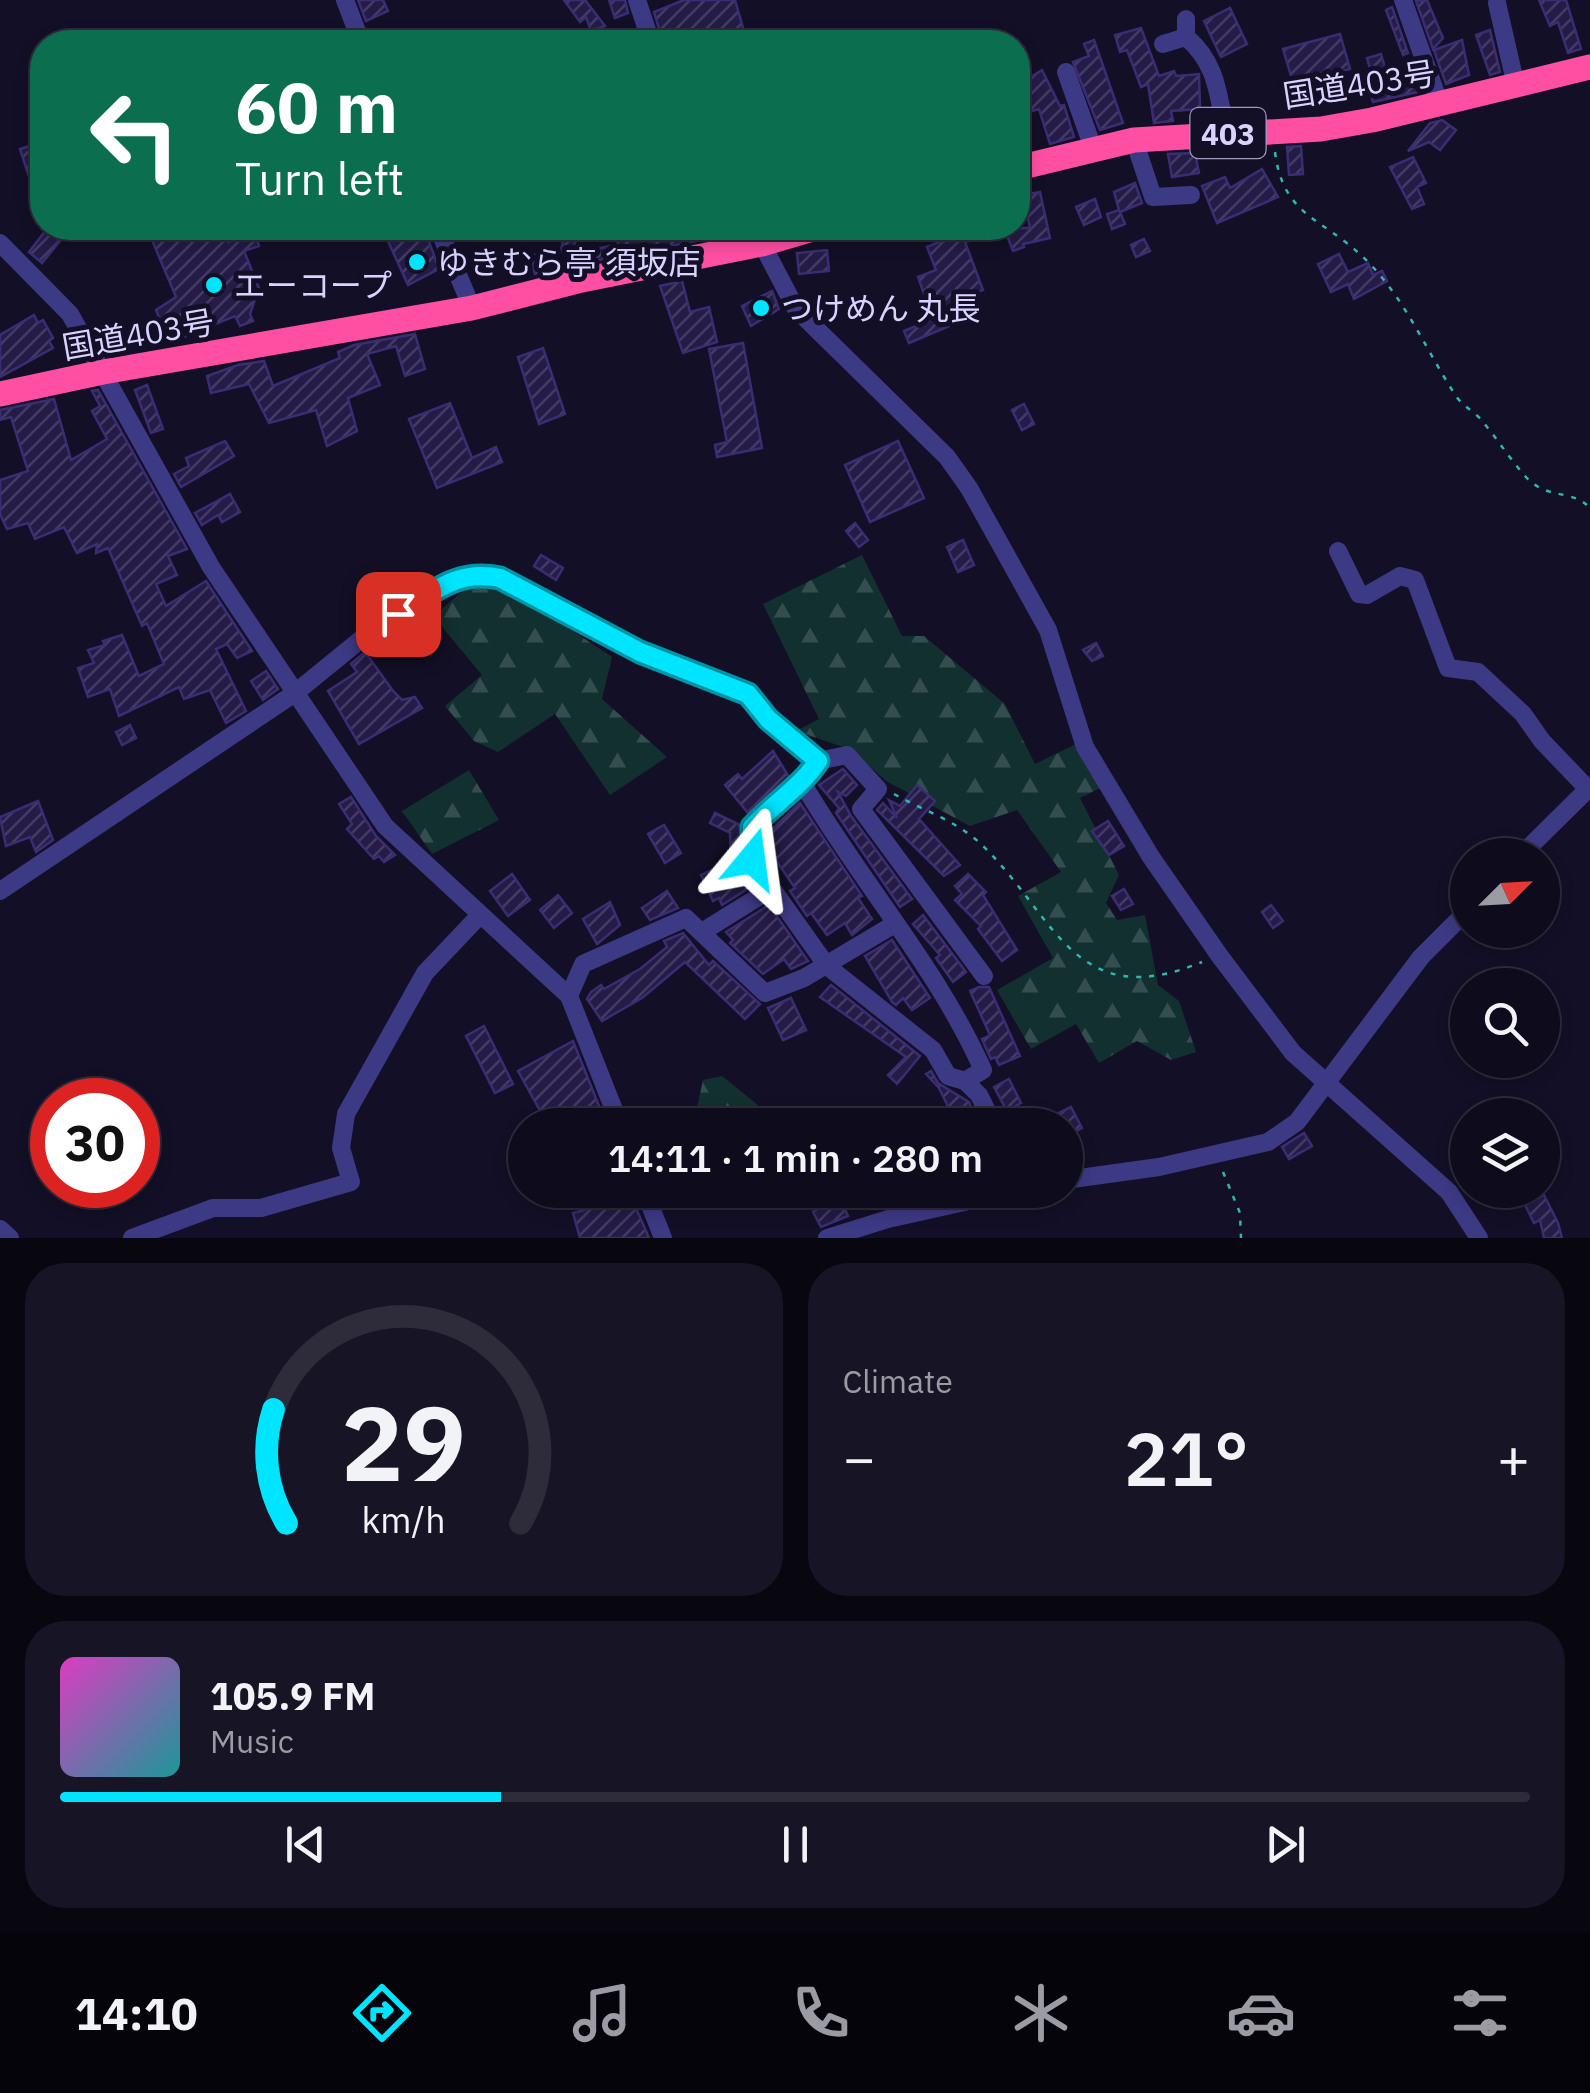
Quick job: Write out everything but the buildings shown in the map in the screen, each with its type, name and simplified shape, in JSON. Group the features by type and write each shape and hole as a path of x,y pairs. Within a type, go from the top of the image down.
{"highway":[{"name":"国道403号","path":"1030,165 1134,140 1321,128 1440,105 1590,67"},
{"name":"国道403号","path":"0,394 104,372 472,308 719,240 762,244 776,240"}],"street":[{"path":"345,0 356,30"},
{"path":"637,0 647,30"},
{"path":"1403,0 1440,105"},
{"path":"1497,2 1516,86"},
{"path":"1163,44 1186,28 1207,54 1226,133"},
{"path":"1066,72 1093,148"},
{"path":"1134,140 1153,198 1191,195"},
{"path":"443,240 472,308"},
{"path":"0,242 70,314 210,567 384,826 569,996 613,1108"},
{"path":"762,244 796,309 947,457 969,488 1048,630 1093,762 1151,857 1219,955 1293,1053 1326,1087 1449,1192 1479,1238"},
{"path":"1338,551 1360,594 1400,576 1414,580 1448,668 1478,672 1523,714 1542,741 1589,788 1539,838"},
{"path":"0,891 295,692 320,668 376,628 446,583 476,573 500,578 563,608 640,652 748,694 768,719 818,761"},
{"path":"984,976 861,809 878,789 847,755 818,761 803,784 772,805 752,827 752,859 827,966 932,1050 948,1076 965,1080 986,1108"},
{"path":"803,784 894,925 948,1000 983,1070 965,1080"},
{"path":"702,932 772,889"},
{"path":"132,1238 213,1208 261,1208 350,1182 341,1148 346,1114 425,973 480,915"},
{"path":"569,996 583,964 686,918 765,993 827,966 894,925"},
{"path":"1083,1177 1216,1156 1268,1142 1298,1122 1421,957 1450,928"},
{"path":"651,1208 663,1238"},
{"path":"826,1238 937,1208"},
{"path":"0,1230 10,1238"}],"path":[{"path":"1272,130 1278,180 1287,198 1363,257 1396,292 1459,401 1480,418 1525,477 1544,494 1581,499 1590,508"},
{"path":"878,789 932,810 964,830 997,862 1066,947 1100,969 1149,979 1219,955"},
{"path":"1216,1156 1240,1213 1240,1238"}],"green space":[{"path":"862,555 902,636 924,636 1005,704 1035,764 1082,741 1104,786 1080,798 1119,875 1106,903 1117,920 1145,915 1158,985 1179,1001 1196,1052 1171,1060 1137,1041 1099,1063 1076,1024 1031,1049 997,990 1053,958 1018,896 1061,872 1017,810 970,826 886,781 852,750 796,731 819,719 763,604"},
{"path":"488,570 578,624 576,633 612,657 602,699 667,757 610,795 555,714 498,752 474,741 445,706 482,675 433,616"},
{"path":"469,770 499,820 432,854 402,811"},
{"path":"722,1076 758,1105 697,1108 703,1080"}],"place":[{"name":"ゆきむら亭 須坂店","path":"417,262"},
{"name":"エーコープ","path":"214,285"},
{"name":"つけめん 丸長","path":"761,308"}],"route":[{"path":"398,614 455,578 476,573 500,578 640,652 748,694 768,719 818,761 803,784 772,805 752,827 752,859"}]}
